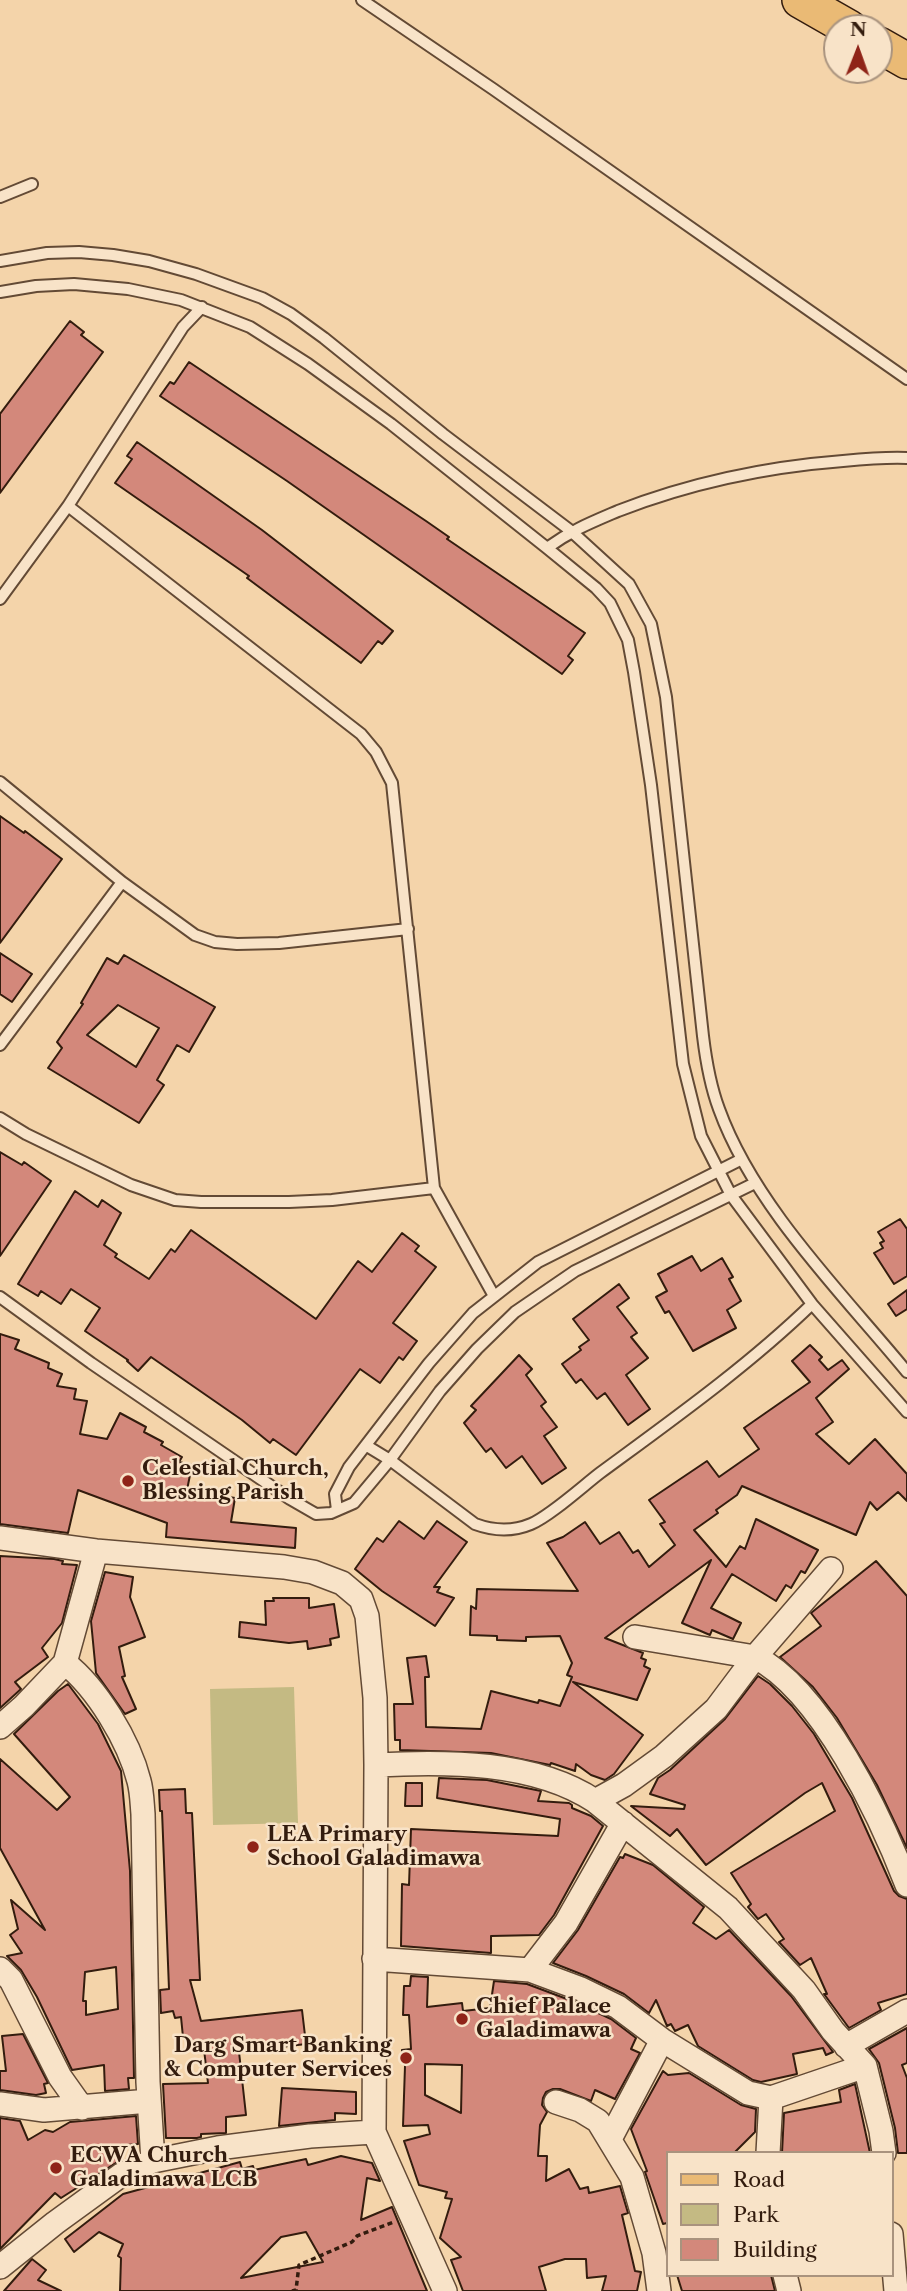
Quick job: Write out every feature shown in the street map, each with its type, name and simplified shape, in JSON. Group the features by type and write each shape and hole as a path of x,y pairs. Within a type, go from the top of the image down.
{"main road":[{"path":"800,0 824,14"}],"street":[{"path":"0,1538 96,1551 284,1567 321,1575 342,1583 361,1600 367,1616 376,1765 374,2132 445,2291"},
{"path":"0,1727 65,1663 96,1551"},
{"path":"595,1801 624,1785 664,1756 716,1709 755,1657 831,1569"},
{"path":"635,1637 755,1657 771,1665 815,1713 899,1838 907,1885"},
{"path":"65,1663 81,1675 102,1705 133,1760 140,1784 153,2161"},
{"path":"376,1765 421,1762 475,1765 536,1776 578,1790 595,1801 728,1908 804,1990 846,2046 865,2066 884,2151"},
{"path":"530,1969 566,1923 623,1823"},
{"path":"374,1959 530,1969 618,2007 662,2040 748,2094 771,2098 865,2066"},
{"path":"0,1969 11,1980 60,2077 82,2108"},
{"path":"846,2046 907,2011"},
{"path":"610,2139 662,2040"},
{"path":"768,2151 771,2098"},
{"path":"0,2104 44,2110 149,2101"},
{"path":"556,2102 598,2121 632,2177 654,2253 659,2291"},
{"path":"0,2267 121,2175 153,2161 218,2148 310,2136 374,2132"},
{"path":"893,2257 896,2291"}],"lane":[{"path":"362,0 907,379"},
{"path":"0,197 32,184"},
{"path":"0,261 47,253 113,255 149,261 196,274 262,298 291,314 324,338 433,426 571,531 629,584 650,624 666,697 707,1070 718,1107 755,1183 907,1373"},
{"path":"0,292 74,284 157,293 202,307 250,327 309,364 391,425 547,548 610,603 628,640 651,785 683,1064 696,1119 717,1170 731,1195 812,1304 907,1412"},
{"path":"0,600 68,506 183,327 202,307"},
{"path":"547,548 571,531 665,493 746,474 817,463 907,458"},
{"path":"68,506 361,734 376,752 392,783 433,1188 494,1296"},
{"path":"0,782 122,882 195,935 215,942 279,943 408,929"},
{"path":"0,1045 122,882"},
{"path":"0,1118 26,1134 131,1185 175,1200 332,1200 433,1188"},
{"path":"337,1510 335,1494 349,1467 451,1336 494,1296 538,1262 742,1159"},
{"path":"0,1297 90,1363 290,1499 316,1514 324,1514 354,1503 390,1460 440,1391 515,1312 575,1271 755,1183"},
{"path":"367,1446 390,1460 475,1524 490,1530 500,1530 533,1523 688,1407 812,1304"}],"path":[{"path":"292,2291 296,2290 299,2266 352,2242 357,2236 412,2215"}],"green space":[{"path":"294,1687 298,1823 213,1825 210,1689"}],"building":[{"path":"70,321 84,332 81,335 103,352 0,493 0,414"},
{"path":"189,362 426,521 449,537 447,539 585,633 568,656 573,660 562,674 287,481 160,396 170,382 174,384"},
{"path":"137,442 262,530 393,631 382,644 378,641 361,663 247,578 249,576 115,483 132,459 127,456"},
{"path":"0,816 62,859 0,943"},
{"path":"0,953 32,974 12,1002 0,994"},
{"path":"124,955 215,1007 189,1052 177,1045 157,1080 164,1085 139,1123 48,1068 62,1048 57,1042 83,1004 81,1003 107,958 118,964","holes":["118,1005 159,1028 136,1067 87,1035"]},
{"path":"0,1152 22,1165 24,1162 51,1181 0,1256"},
{"path":"75,1191 98,1207 102,1200 121,1213 104,1245 117,1254 115,1257 149,1279 171,1249 175,1252 191,1230 316,1319 358,1261 372,1272 402,1233 419,1246 415,1251 436,1267 393,1323 417,1341 403,1360 399,1357 380,1383 360,1369 296,1455 273,1439 270,1443 242,1420 151,1357 138,1371 128,1360 85,1331 100,1308 71,1289 61,1304 41,1291 38,1296 18,1284"},
{"path":"900,1219 907,1229 907,1276 894,1284 874,1253 883,1248 880,1243 884,1241 878,1232"},
{"path":"692,1256 701,1271 722,1258 733,1277 729,1279 741,1301 727,1310 736,1328 693,1351 669,1311 665,1313 656,1297 667,1291 658,1274"},
{"path":"619,1284 629,1298 617,1307 637,1333 631,1337 648,1358 626,1375 650,1409 628,1425 605,1393 597,1399 581,1379 576,1383 562,1364 581,1350 579,1347 589,1340 573,1319"},
{"path":"907,1290 907,1309 896,1316 888,1304"},
{"path":"0,1334 19,1340 15,1349 49,1363 48,1368 62,1374 57,1386 76,1389 74,1399 87,1401 80,1434 107,1439 120,1413 146,1427 144,1432 182,1457 179,1462 192,1465 187,1490 235,1498 231,1522 296,1528 295,1548 166,1537 167,1523 78,1490 68,1533 0,1524"},
{"path":"810,1345 822,1357 819,1360 828,1370 842,1360 849,1369 816,1398 833,1422 816,1434 849,1464 875,1439 907,1474 907,1501 898,1492 877,1510 870,1502 856,1535 742,1486 737,1495 716,1510 718,1513 694,1530 726,1567 740,1546 745,1549 756,1519 818,1550 805,1573 801,1571 791,1588 786,1585 776,1601 732,1574 711,1608 741,1623 733,1639 712,1630 710,1635 682,1623 711,1560 605,1638 643,1653 641,1658 646,1660 644,1666 650,1669 637,1700 573,1682 643,1735 614,1774 605,1780 591,1775 576,1764 575,1771 551,1763 550,1765 491,1753 400,1750 400,1740 395,1740 394,1704 413,1704 407,1658 426,1656 429,1677 425,1677 426,1727 481,1729 491,1691 560,1706 572,1677 567,1675 572,1663 560,1636 526,1637 526,1641 470,1635 471,1606 476,1609 477,1589 578,1591 547,1543 563,1537 585,1522 600,1544 619,1532 633,1553 638,1550 649,1567 675,1545 660,1524 665,1522 649,1500 707,1461 719,1477 759,1449 744,1428 810,1382 792,1361"},
{"path":"519,1355 532,1369 526,1375 546,1402 541,1406 557,1427 544,1436 566,1468 542,1484 522,1456 506,1468 491,1448 486,1452 464,1423 476,1410 471,1406"},
{"path":"399,1521 424,1539 437,1521 467,1542 434,1587 440,1587 437,1592 454,1598 435,1626 382,1591 355,1569 377,1538 383,1542"},
{"path":"0,1556 54,1559 63,1561 62,1564 77,1565 62,1623 42,1648 48,1657 15,1682 21,1689 0,1708"},
{"path":"876,1561 907,1596 907,1848 877,1785 837,1718 813,1687 780,1657 821,1626 811,1613"},
{"path":"105,1572 133,1577 130,1597 145,1637 119,1647 125,1676 122,1677 136,1709 125,1714 96,1673 91,1621"},
{"path":"273,1598 309,1598 309,1608 334,1604 339,1637 330,1639 331,1645 308,1649 307,1641 289,1643 239,1637 240,1622 266,1625 265,1601 274,1601"},
{"path":"758,1676 792,1706 814,1734 852,1798 894,1891 907,1899 907,1994 878,2003 881,2010 849,2028 824,1994 827,1994 811,1958 800,1965 779,1942 784,1939 766,1914 758,1919 748,1907 751,1904 731,1873 835,1811 822,1783 706,1865 677,1829 670,1836 631,1806 684,1809 685,1805 650,1794 658,1778 725,1719"},
{"path":"68,1684 98,1724 121,1771 130,1871 134,2078 128,2078 129,2089 105,2091 104,2065 72,2070 37,1997 21,1970 7,1956 22,1953 10,1935 18,1929 11,1900 45,1930 0,1848 0,1759 57,1810 70,1797 14,1734","holes":["116,1967 118,2009 86,2015 86,2001 83,2001 85,1972"]},
{"path":"439,1778 487,1780 541,1791 538,1801 569,1803 572,1808 591,1816 603,1826 554,1915 539,1935 491,1936 491,1953 401,1946 402,1884 409,1885 411,1829 558,1836 560,1819 437,1798"},
{"path":"406,1783 422,1783 422,1806 405,1806"},
{"path":"185,1789 186,1813 192,1813 200,1980 190,1980 201,2021 302,2010 306,2044 239,2052 246,2115 226,2117 226,2133 201,2134 201,2137 197,2138 166,2138 163,2084 208,2083 203,2041 188,2042 188,2036 183,2037 181,2017 175,2018 173,2011 161,2013 160,1990 169,1989 159,1790"},
{"path":"625,1854 653,1865 704,1907 693,1923 716,1939 729,1930 791,1996 833,2052 826,2055 823,2048 793,2054 797,2074 761,2082 753,2080 698,2046 688,2025 675,2031 671,2024 667,2026 656,2000 649,2013 624,1994 553,1963 578,1930 620,1857 623,1858"},
{"path":"411,1976 428,1977 427,2007 462,2003 463,2011 490,2008 494,1981 527,1984 611,2019 636,2038 631,2049 640,2053 615,2099 595,2090 591,2101 560,2089 546,2092 542,2105 547,2112 540,2125 538,2156 547,2156 546,2181 569,2169 580,2189 588,2187 589,2193 620,2186 628,2213 622,2215 635,2271 641,2272 637,2291 602,2291 606,2276 587,2278 586,2259 565,2259 539,2267 546,2291 463,2291 451,2260 461,2257 440,2238 452,2199 445,2198 447,2192 419,2185 404,2141 430,2134 428,2125 403,2126 405,2066 402,2050 411,2049 409,2015 403,2015 404,1986 410,1986","holes":["425,2064 462,2065 461,2113 425,2095"]},
{"path":"907,2028 907,2063 902,2065 907,2078 907,2153 898,2153 895,2128 879,2063 869,2049"},
{"path":"23,2034 48,2083 44,2084 46,2093 36,2095 0,2090 0,2071 6,2071 2,2036"},
{"path":"663,2071 668,2075 689,2073 741,2105 756,2109 755,2132 736,2151 666,2151 666,2223 663,2224 631,2129"},
{"path":"855,2084 870,2151 782,2151 784,2113 841,2102 839,2090"},
{"path":"282,2088 356,2092 356,2114 335,2113 335,2120 279,2126"},
{"name":"ECWA Church Galadimawa LCB","path":"136,2116 138,2144 115,2146 122,2159 61,2198 55,2193 0,2249 0,2118 20,2121 28,2140 45,2130 53,2132 70,2122"},
{"path":"341,2156 372,2163 380,2181 367,2178 361,2220 392,2207 427,2291 120,2291 121,2258 118,2256 123,2244 99,2232 74,2252 65,2239 123,2194 240,2162 242,2169 253,2166 254,2170 306,2159 308,2165","holes":["306,2232 323,2262 241,2278 281,2237"]},
{"path":"32,2259 46,2270 38,2280 61,2291 4,2291"},
{"path":"678,2277 772,2277 775,2291 682,2291"}],"place":[{"name":"Celestial Church, Blessing Parish","path":"128,1481"},
{"name":"LEA Primary School Galadimawa","path":"253,1847"},
{"name":"Chief Palace Galadimawa","path":"462,2019"},
{"name":"Darg Smart Banking & Computer Services","path":"406,2058"},
{"name":"ECWA Church Galadimawa LCB","path":"56,2168"}]}
